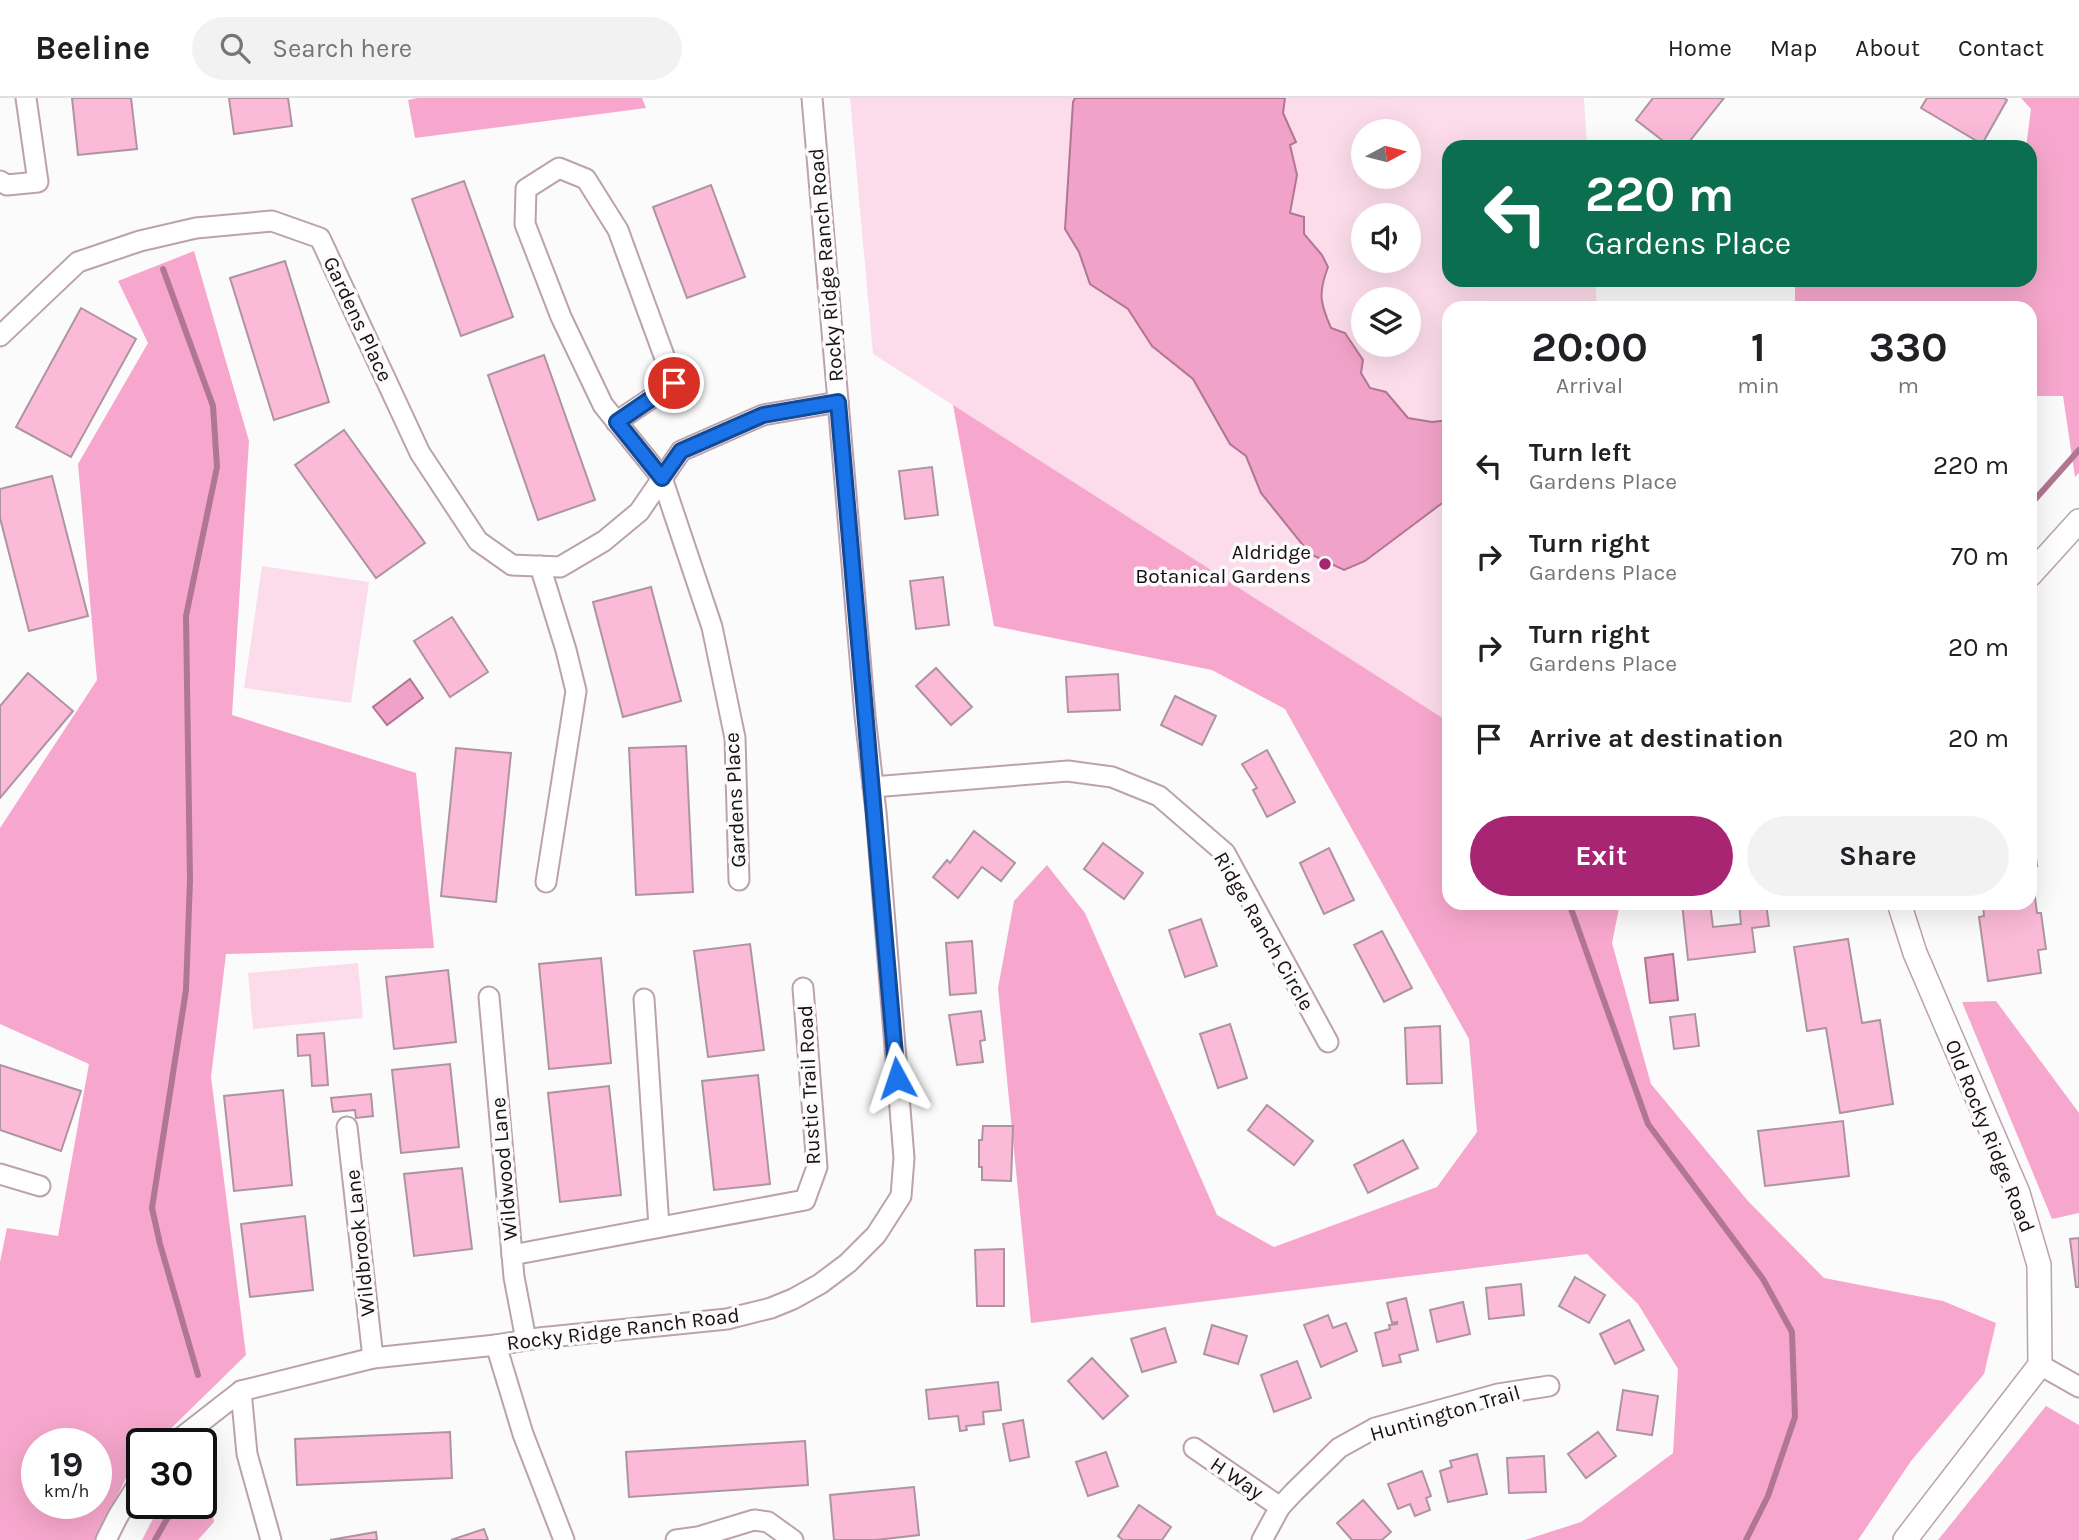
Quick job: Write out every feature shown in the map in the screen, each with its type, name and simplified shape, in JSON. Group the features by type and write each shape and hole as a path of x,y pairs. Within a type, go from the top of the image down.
{"street":[{"path":"0,181 7,185 38,182 26,98"},
{"name":"Rocky Ridge Ranch Road","path":"564,1540 523,1434 496,1345 727,1319 771,1308 820,1284 848,1263 876,1235 901,1196 904,1158 812,98"},
{"name":"Gardens Place","path":"617,422 674,383 618,230 586,180 559,168 526,190 526,224 561,317 603,405 662,478 712,627 734,738 739,880"},
{"name":"Gardens Place","path":"0,337 78,262 140,241 197,228 272,221 320,238 420,453 478,541 513,565 560,567 604,541 639,512 681,451 763,415 838,402"},
{"path":"2037,567 2079,521"},
{"path":"540,566 576,691 546,882"},
{"name":"Ridge Ranch Circle","path":"873,787 1068,771 1112,777 1158,796 1224,853 1328,1042"},
{"name":"Old Rocky Ridge Road","path":"1901,910 1915,953 2021,1205 2039,1265 2040,1365"},
{"name":"Rustic Trail Road","path":"512,1255 805,1200 817,1167 803,988"},
{"name":"Wildwood Lane","path":"489,997 512,1255 526,1340"},
{"path":"644,999 659,1227"},
{"name":"Wildbrook Lane","path":"347,1127 373,1358"},
{"path":"0,1174 40,1186"},
{"path":"194,1428 241,1391 373,1358 496,1345"},
{"path":"1905,1540 2040,1365 2079,1387"},
{"name":"Huntington Trail","path":"1262,1540 1280,1507 1339,1448 1375,1428 1498,1394 1549,1386"},
{"path":"241,1391 247,1454 271,1540"},
{"name":"H Way","path":"1194,1448 1280,1507"},
{"path":"106,1540 126,1503"},
{"path":"676,1540 699,1539 754,1520 768,1521 793,1540"}],"shaded area":[{"path":"642,98 646,108 415,138 408,100"},
{"name":"Aldridge Botanical Gardens","path":"850,98 1584,98 1587,140 1442,140 1442,287 1596,287 1596,301 1442,301 1442,718 873,354"},
{"path":"1075,98 1285,98 1283,113 1296,142 1290,145 1297,175 1290,213 1304,217 1304,234 1322,255 1328,267 1322,291 1327,319 1331,328 1345,333 1351,342 1351,357 1361,357 1363,360 1361,373 1370,388 1386,392 1408,418 1442,421 1442,503 1365,561 1344,570 1310,554 1261,493 1246,456 1230,444 1193,379 1152,346 1128,309 1090,284 1079,252 1065,229"},
{"path":"2021,98 2079,98 2079,473 2075,477 2063,396 2037,396 2037,301 1795,301 1795,287 2037,287 2037,140 2027,140 2031,109"},
{"path":"194,251 249,441 232,715 416,773 434,948 226,954 211,1077 246,1355 171,1428 126,1428 126,1478 112,1506 112,1428 21,1428 21,1519 106,1519 95,1540 0,1540 0,1262 7,1228 58,1236 89,1064 0,1024 0,828 97,680 78,464 148,343 118,281"},
{"path":"953,405 1442,718 1442,910 1619,910 1612,943 1651,1084 1748,1201 1824,1278 1943,1301 1996,1323 1984,1374 1911,1461 1858,1540 1525,1540 1581,1522 1673,1453 1678,1369 1638,1304 1587,1254 1031,1323 998,988 1014,901 1047,865 1085,913 1217,1215 1274,1247 1437,1187 1477,1132 1469,1039 1285,709 1212,670 994,626"},
{"path":"262,566 369,582 351,703 244,688"},
{"path":"410,679 423,698 387,725 373,707"},
{"path":"1673,954 1678,1000 1650,1003 1645,958"},
{"path":"358,963 363,1018 253,1029 248,973"},
{"path":"1996,1001 2079,1113 2079,1213 2052,1219 1962,1002"},
{"path":"2046,1406 2079,1425 2079,1540 1938,1540"},
{"path":"153,1519 214,1519 214,1522 198,1540 142,1540"}],"building":[{"path":"72,98 131,98 137,149 78,155"},
{"path":"229,98 288,98 292,126 234,134"},
{"path":"1653,98 1724,98 1691,140 1662,140 1636,120"},
{"path":"1927,98 2007,100 1984,140 1975,140 1921,108"},
{"path":"464,181 513,317 461,336 412,199"},
{"path":"711,185 745,277 687,298 653,207"},
{"path":"285,261 329,402 274,420 230,278"},
{"path":"81,308 136,339 71,457 16,427"},
{"path":"544,355 595,500 538,520 488,375"},
{"path":"344,430 425,543 376,578 295,465"},
{"path":"932,467 938,515 905,519 899,471"},
{"path":"52,476 88,616 29,631 0,518 0,489"},
{"path":"943,577 949,625 916,629 910,581"},
{"path":"651,587 681,701 623,717 593,602"},
{"path":"452,617 488,672 450,697 414,641"},
{"path":"936,668 972,707 951,725 916,686"},
{"path":"28,673 73,711 0,798 0,706"},
{"path":"1118,674 1120,710 1068,712 1066,677"},
{"path":"1175,696 1216,716 1202,745 1161,725"},
{"path":"686,746 693,892 636,895 629,748"},
{"path":"456,748 511,753 496,902 441,896"},
{"path":"1267,750 1295,802 1267,817 1253,790 1257,788 1242,764"},
{"path":"974,831 1015,863 1001,881 982,867 958,898 933,877 947,860 950,863"},
{"path":"1103,843 1143,873 1124,899 1084,869"},
{"path":"1329,848 1354,900 1324,914 1300,863"},
{"path":"1683,910 1711,910 1713,927 1741,924 1740,910 1767,910 1769,926 1752,928 1755,952 1688,960"},
{"path":"1984,910 2037,910 2037,913 2041,913 2046,949 2038,950 2041,973 1988,981 1979,917 1984,916"},
{"path":"1201,919 1217,966 1185,977 1169,930"},
{"path":"1382,931 1412,988 1384,1002 1354,945"},
{"path":"1848,939 1862,1023 1880,1020 1893,1104 1840,1113 1826,1028 1807,1031 1794,947"},
{"path":"972,941 976,993 950,995 946,943"},
{"path":"750,944 764,1050 708,1057 694,951"},
{"path":"601,958 611,1063 549,1069 539,964"},
{"path":"448,970 456,1042 394,1049 386,977"},
{"path":"981,1011 985,1040 980,1041 983,1062 957,1065 949,1015"},
{"path":"1695,1014 1699,1046 1674,1049 1670,1017"},
{"path":"1230,1024 1247,1078 1218,1088 1200,1034"},
{"path":"1440,1026 1442,1083 1407,1084 1405,1028"},
{"path":"324,1033 328,1085 312,1086 310,1055 298,1056 297,1035"},
{"path":"450,1064 459,1147 401,1153 392,1070"},
{"path":"0,1065 81,1091 61,1151 0,1130"},
{"path":"758,1075 770,1184 714,1190 702,1081"},
{"path":"609,1086 621,1195 560,1202 548,1093"},
{"path":"283,1090 292,1185 234,1191 224,1096"},
{"path":"371,1094 373,1116 356,1118 355,1110 333,1112 331,1098"},
{"path":"1267,1105 1313,1141 1294,1165 1248,1130"},
{"path":"1843,1121 1849,1176 1765,1186 1758,1131"},
{"path":"983,1126 1013,1126 1011,1181 982,1180 979,1140 982,1140"},
{"path":"1403,1140 1418,1168 1368,1193 1354,1165"},
{"path":"462,1168 472,1249 414,1256 404,1174"},
{"path":"305,1216 313,1290 250,1297 241,1224"},
{"path":"2079,1238 2079,1287 2076,1287 2070,1239"},
{"path":"1004,1249 1004,1306 977,1306 975,1250"},
{"path":"1575,1277 1605,1295 1589,1323 1559,1306"},
{"path":"1521,1284 1524,1315 1489,1319 1486,1288"},
{"path":"1406,1298 1418,1350 1399,1355 1401,1362 1383,1366 1375,1333 1390,1329 1389,1325 1397,1324 1392,1323 1387,1303"},
{"path":"1463,1302 1470,1334 1437,1342 1430,1310"},
{"path":"1328,1315 1333,1328 1346,1323 1357,1351 1321,1367 1304,1325"},
{"path":"1629,1320 1644,1350 1615,1364 1600,1334"},
{"path":"1212,1325 1247,1336 1238,1364 1204,1354"},
{"path":"1165,1328 1176,1362 1142,1372 1131,1339"},
{"path":"1092,1358 1128,1396 1103,1419 1068,1381"},
{"path":"1297,1361 1311,1398 1274,1412 1261,1375"},
{"path":"998,1382 1001,1410 983,1412 984,1424 966,1426 967,1430 960,1431 958,1416 929,1419 926,1390"},
{"path":"1623,1390 1658,1396 1652,1435 1617,1430"},
{"path":"1023,1420 1029,1457 1010,1461 1003,1424"},
{"path":"450,1432 452,1478 297,1485 295,1439"},
{"path":"1598,1432 1616,1456 1586,1478 1568,1454"},
{"path":"805,1441 808,1485 629,1497 626,1452"},
{"path":"1106,1452 1118,1486 1088,1496 1076,1462"},
{"path":"1477,1454 1487,1494 1448,1502 1440,1471 1452,1467 1450,1461"},
{"path":"1544,1456 1546,1492 1509,1493 1507,1458"},
{"path":"1422,1471 1431,1496 1426,1498 1430,1510 1415,1516 1410,1504 1398,1509 1388,1484"},
{"path":"914,1487 919,1535 876,1540 834,1540 830,1495"},
{"path":"1363,1500 1391,1532 1382,1540 1352,1540 1337,1523"},
{"path":"1139,1505 1171,1527 1162,1540 1123,1540 1118,1536"},
{"path":"484,1529 488,1540 451,1540"},
{"path":"376,1532 377,1540 330,1540"}],"waterway":[{"path":"163,269 213,406 217,467 186,616 190,880 186,990 152,1208 198,1375"},
{"path":"2037,497 2079,450"},
{"path":"1572,910 1648,1124 1763,1279 1792,1332 1795,1417 1768,1496 1746,1540"},
{"path":"155,1540 167,1519"}],"place":[{"name":"Aldridge Botanical Gardens","path":"1325,564"}],"route":[{"path":"674,383 617,422 662,478 681,451 763,415 838,402 876,812 897,1078"}]}
